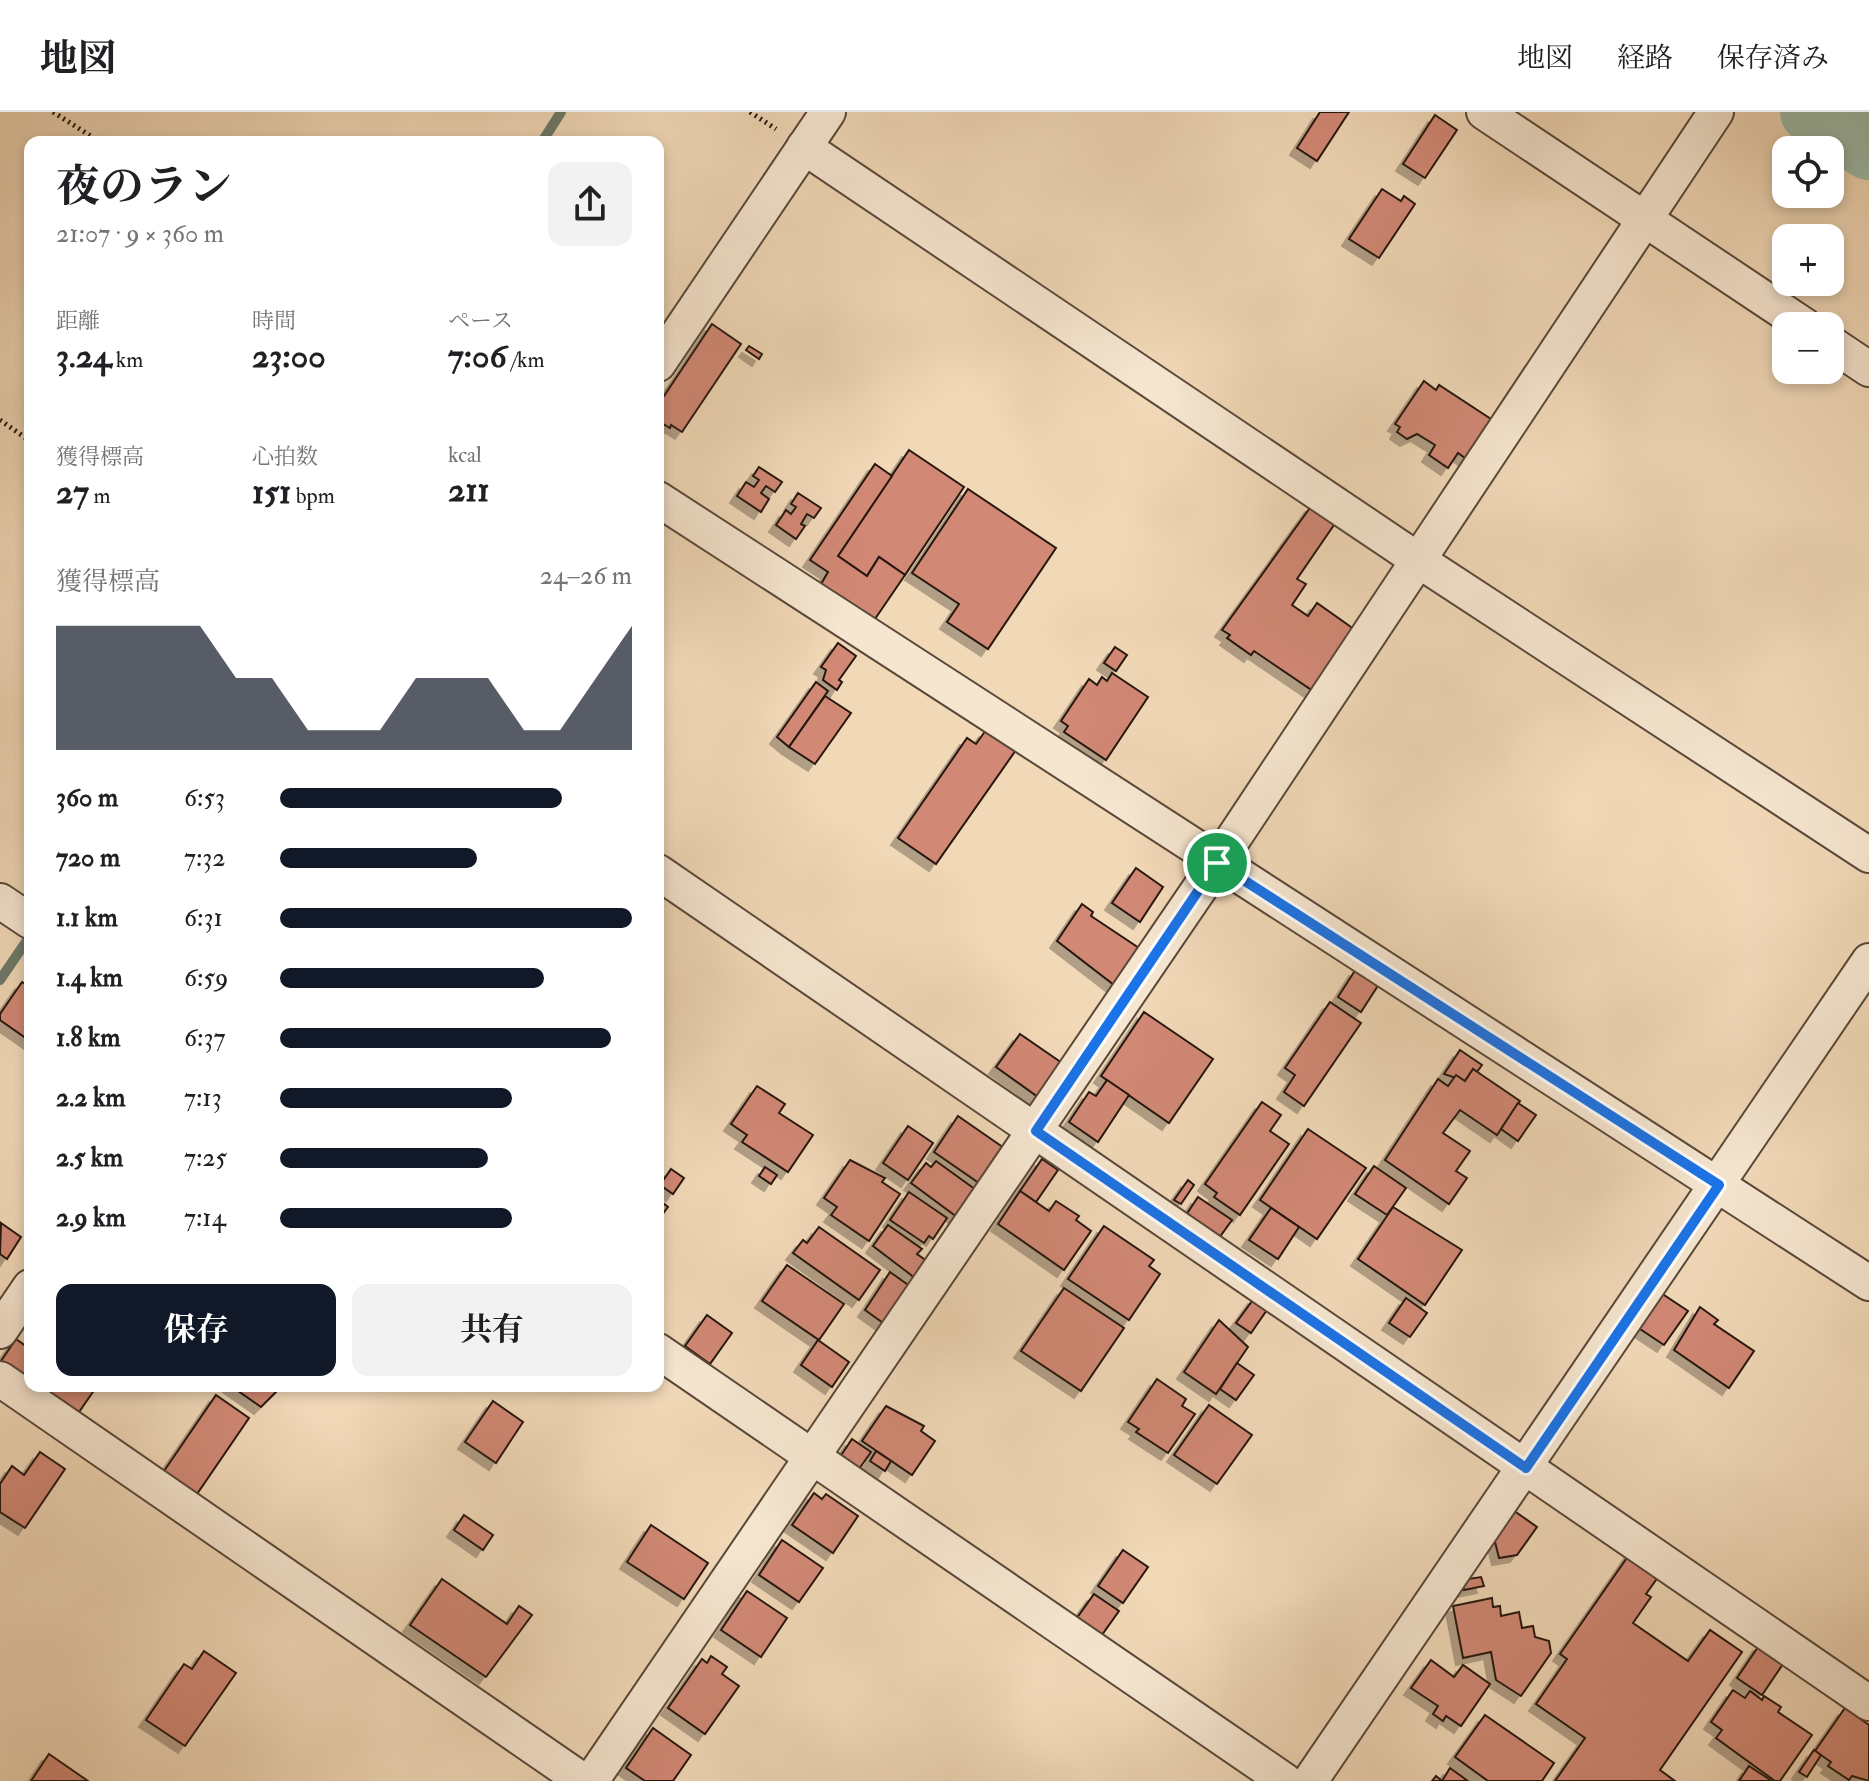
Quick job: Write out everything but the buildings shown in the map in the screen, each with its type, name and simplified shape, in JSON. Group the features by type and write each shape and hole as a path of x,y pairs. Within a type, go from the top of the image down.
{"street":[{"path":"664,355 828,112"},
{"path":"1484,112 1784,312"},
{"path":"591,1781 1217,863 1716,112"},
{"path":"804,147 1418,560 1869,855"},
{"path":"1844,352 1869,369"},
{"path":"664,503 1869,1283"},
{"path":"664,876 1869,1703"},
{"path":"1310,1781 1869,961"},
{"path":"0,1331 24,1296"},
{"path":"664,1355 1285,1781"},
{"path":"0,1379 583,1781"}],"path":[{"path":"53,112 91,136"},
{"path":"0,420 24,437"}],"waterway":[{"path":"546,136 561,112"},
{"path":"1811,112 1869,149"},
{"path":"0,980 24,945"}],"route":[{"path":"1217,863 1719,1185 1526,1468 1036,1131 1217,863"}]}
